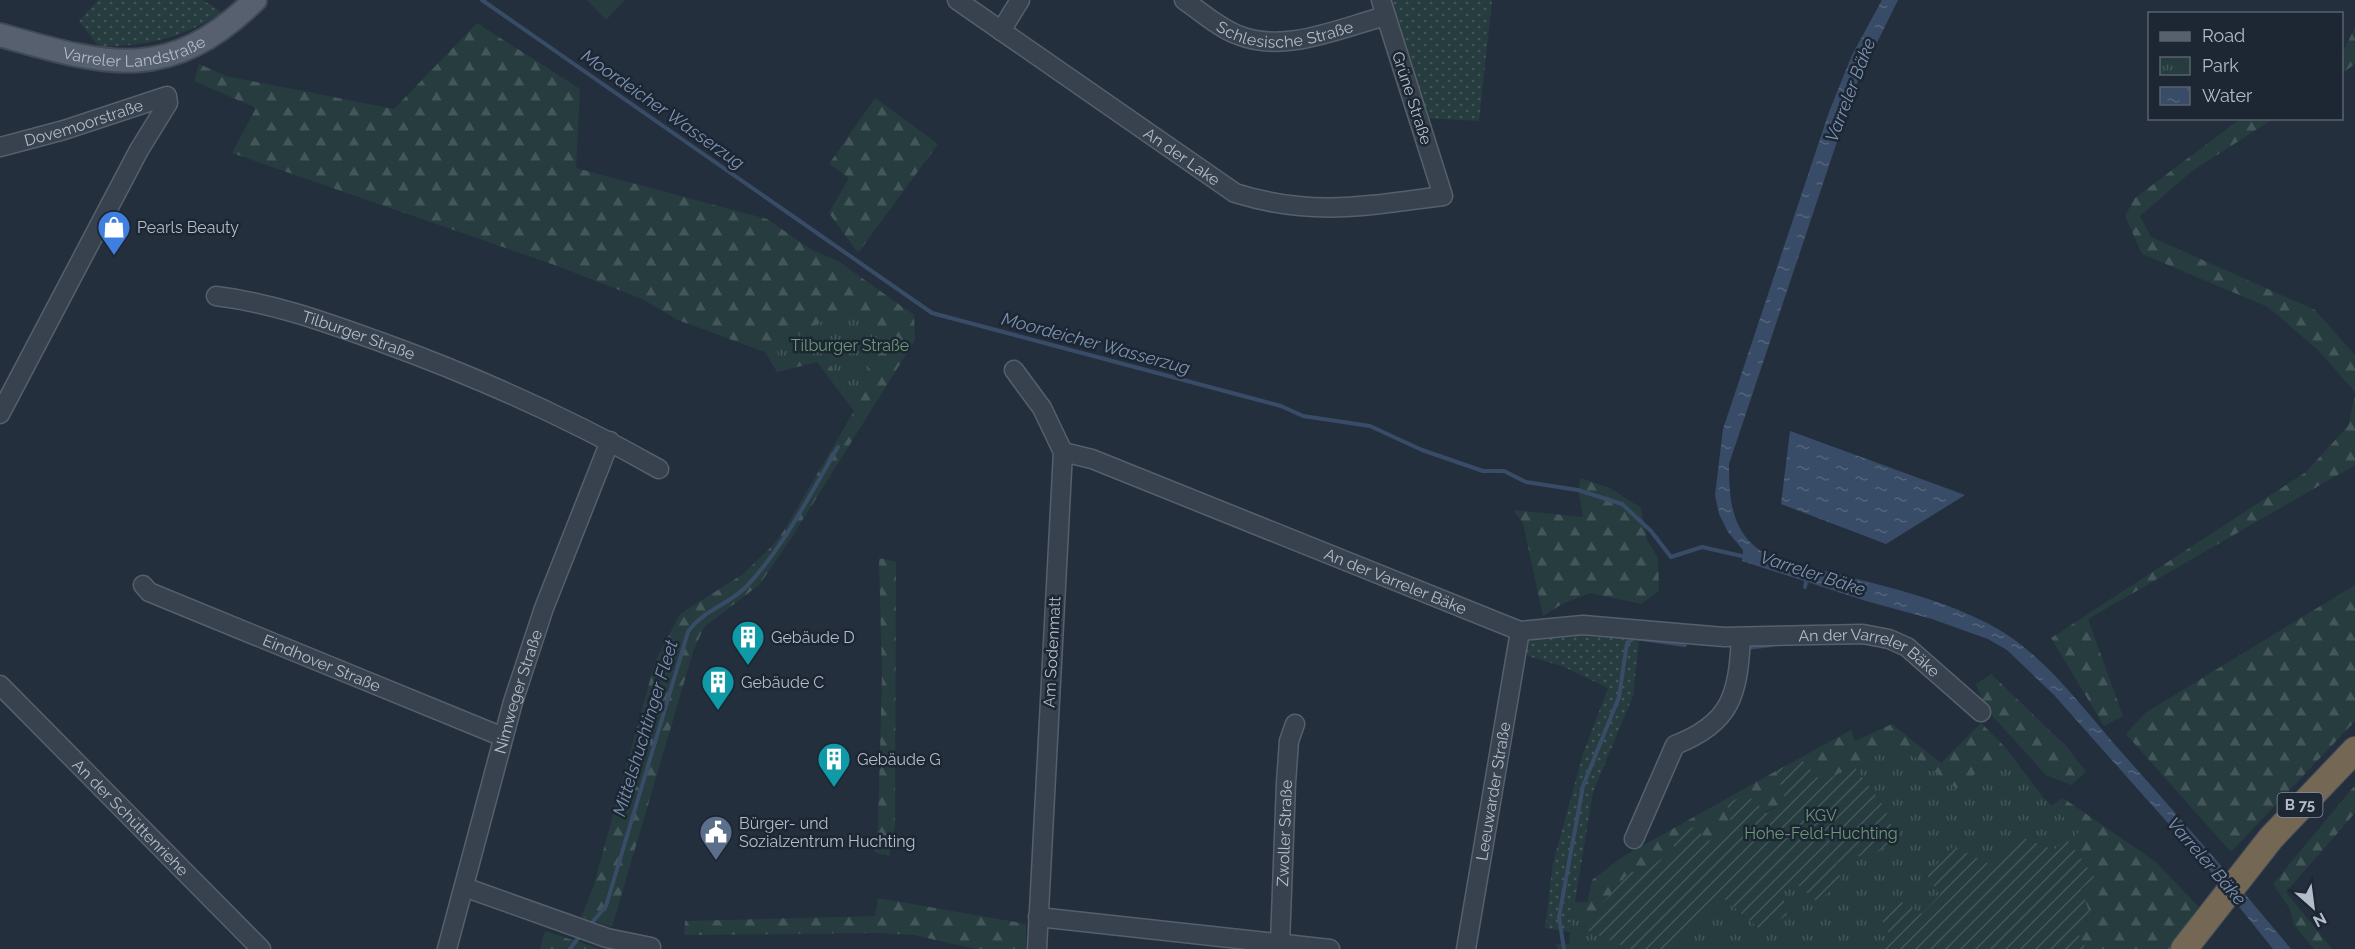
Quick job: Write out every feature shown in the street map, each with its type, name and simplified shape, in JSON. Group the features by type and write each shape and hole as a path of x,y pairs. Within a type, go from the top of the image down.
{"highway":[{"name":"B 75","path":"2184,949 2207,934 2256,870 2297,809 2355,750"},
{"name":"B 75","path":"2256,870 2355,771"}],"main road":[{"name":"Varreler Landstraße","path":"0,35 86,57 118,63 140,62 168,57 202,42 224,27 255,0"}],"street":[{"name":"An der Lake","path":"957,0 1235,193 1286,207 1340,209 1443,196"},
{"path":"1001,31 1020,0"},
{"name":"Schlesische Straße","path":"1190,2 1236,35 1259,41 1286,43 1384,8"},
{"name":"Grüne Straße","path":"1384,8 1443,196"},
{"name":"Dovemoorstraße","path":"0,147 64,130 167,96 168,103 139,150 0,414"},
{"name":"Tilburger Straße","path":"216,296 260,302 417,355 477,378 610,441 659,469"},
{"name":"Am Sodenmatt","path":"1014,370 1042,408 1063,452 1036,949"},
{"name":"Nimweger Straße","path":"447,949 503,737 544,608 610,441"},
{"name":"An der Varreler Bäke","path":"1063,452 1092,459 1520,631 1583,625 1742,637 1840,633 1889,639 1907,647 1935,669 1981,712"},
{"name":"Eindhover Straße","path":"144,585 149,592 503,737"},
{"name":"Leeuwarder Straße","path":"1466,949 1520,631"},
{"path":"1634,839 1675,745 1699,736 1722,715 1731,701 1739,673 1742,637"},
{"name":"An der Schüttenriehe","path":"0,685 261,949"},
{"name":"Zwoller Straße","path":"1280,943 1286,783 1289,741 1295,724"},
{"path":"464,887 607,938 651,947"},
{"path":"1038,917 1245,944 1280,943 1330,949"}],"green space":[{"path":"98,0 203,0 223,13 192,29 164,39 99,47 79,21"},
{"path":"587,0 625,0 606,20"},
{"path":"1388,0 1492,0 1479,121 1425,118"},
{"path":"477,23 580,89 576,168 767,219 812,250 838,261 914,315 915,340 792,537 759,585 704,627 693,652 612,927 581,917 593,888 655,662 680,614 743,574 772,546 783,532 854,411 817,362 777,372 765,352 678,320 642,299 560,267 232,153 256,108 194,81 199,64 226,76 394,109","holes":["893,339 879,353 852,394 821,355"]},
{"path":"2355,27 2355,64 2343,72 2343,52"},
{"path":"875,98 938,144 858,253 829,213 849,178 829,164"},
{"path":"2239,120 2271,120 2192,171 2140,216 2151,237 2315,310 2355,355 2355,392 2318,350 2268,307 2142,254 2125,216 2135,198"},
{"name":"Tilburger Straße","path":"847,308 893,339 879,353 852,394 821,355 782,363 775,347"},
{"path":"2355,396 2355,465 2088,619 2123,716 2104,726 2051,638 2306,472 2348,426"},
{"path":"1580,478 1610,488 1641,508 1647,540 1658,558 1659,591 1641,604 1590,593 1562,604 1543,616 1523,523 1513,510 1583,517 1579,494"},
{"path":"879,558 896,562 895,826 889,856 874,852 878,828 882,673"},
{"path":"2355,585 2355,721 2231,852 2126,734 2145,713"},
{"path":"1640,632 1633,696 1593,792 1570,932 1545,928 1553,863 1583,754 1608,688 1562,666 1528,656 1523,639 1542,633"},
{"path":"1991,674 2067,747 2086,772 2071,785 2046,775 1985,708 1976,684"},
{"path":"1981,723 2006,748 1957,789 1899,745 1822,782 1800,758 1851,730 1855,741 1892,724 1941,763"},
{"path":"1899,745 1957,789 2006,748 2043,797 2079,832 2054,850 2020,836 1993,866 1940,895 1922,914 1900,901 1893,941 1884,949 1672,949 1723,897 1781,890 1856,853 1898,841 1883,805 1854,766"},
{"name":"KGV Hohe-Feld-Huchting","path":"1800,758 1822,782 1854,766 1883,805 1898,840 1863,860 1855,853 1836,864 1842,884 1816,901 1796,883 1782,890 1787,915 1761,930 1723,898 1672,949 1629,949 1582,928 1631,870 1636,874 1675,851 1672,840 1693,827 1709,841 1732,827 1727,804 1746,794 1767,813 1786,801 1776,771"},
{"path":"1776,771 1787,801 1709,841 1675,851 1636,874 1632,870 1582,928 1592,880 1624,856"},
{"path":"2355,785 2355,813 2286,892 2332,949 2314,949 2294,925 2290,909 2273,884"},
{"path":"2063,798 2156,862 2198,906 2199,911 2170,949 2086,949 2076,929 2081,889 2095,878 2067,839 2078,832 2052,805"},
{"name":"KGV Hohe-Feld-Huchting","path":"2020,836 2054,850 2067,839 2095,878 2081,889 2090,914 2076,929 2086,949 1884,949 1893,940 1881,919 1900,901 1922,914 1940,895 1927,875 1953,846 1993,866"},
{"path":"878,898 1026,924 1026,949 975,949 914,935 878,933 684,935 685,921 875,916"},
{"path":"1573,902 1588,902 1582,928 1629,949 1558,949 1556,944 1569,944"},
{"path":"545,931 600,949 540,949"}],"water":[{"name":"Varreler Bäke","path":"1882,0 1898,0 1856,85 1729,464 1731,502 1738,525 1753,545 1764,553 1904,591 1959,610 2005,633 2023,646 2056,677 2291,949 2273,949 2207,867 2054,695 2007,650 1988,639 1932,619 1866,601 1742,561 1743,550 1728,532 1719,514 1715,495 1723,429 1829,112 1852,55"},
{"path":"1790,431 1965,495 1886,544 1781,504"}],"waterway":[{"name":"Moordeicher Wasserzug","path":"482,0 932,313 1281,406 1303,416 1370,426 1422,450 1483,471 1504,471 1526,482 1578,490 1622,504 1651,531 1671,557 1702,547 1746,557"},
{"name":"Mittelshuchtinger Fleet","path":"589,926 606,906 688,632 701,618 739,593 760,571 796,520 838,447"},
{"name":"Varreler Bäke","path":"1805,587 1807,576"},
{"path":"1564,949 1559,917 1583,786 1619,697 1627,643 1634,638 1685,645"},
{"path":"1746,648 1772,645"},
{"name":"Mittelshuchtinger Fleet","path":"570,949 582,933"}],"place":[{"name":"Pearls Beauty","path":"114,256"},
{"name":"Gebäude D","path":"748,666"},
{"name":"Gebäude C","path":"718,711"},
{"name":"Gebäude G","path":"834,788"},
{"name":"Bürger- und Sozialzentrum Huchting","path":"716,861"}]}
